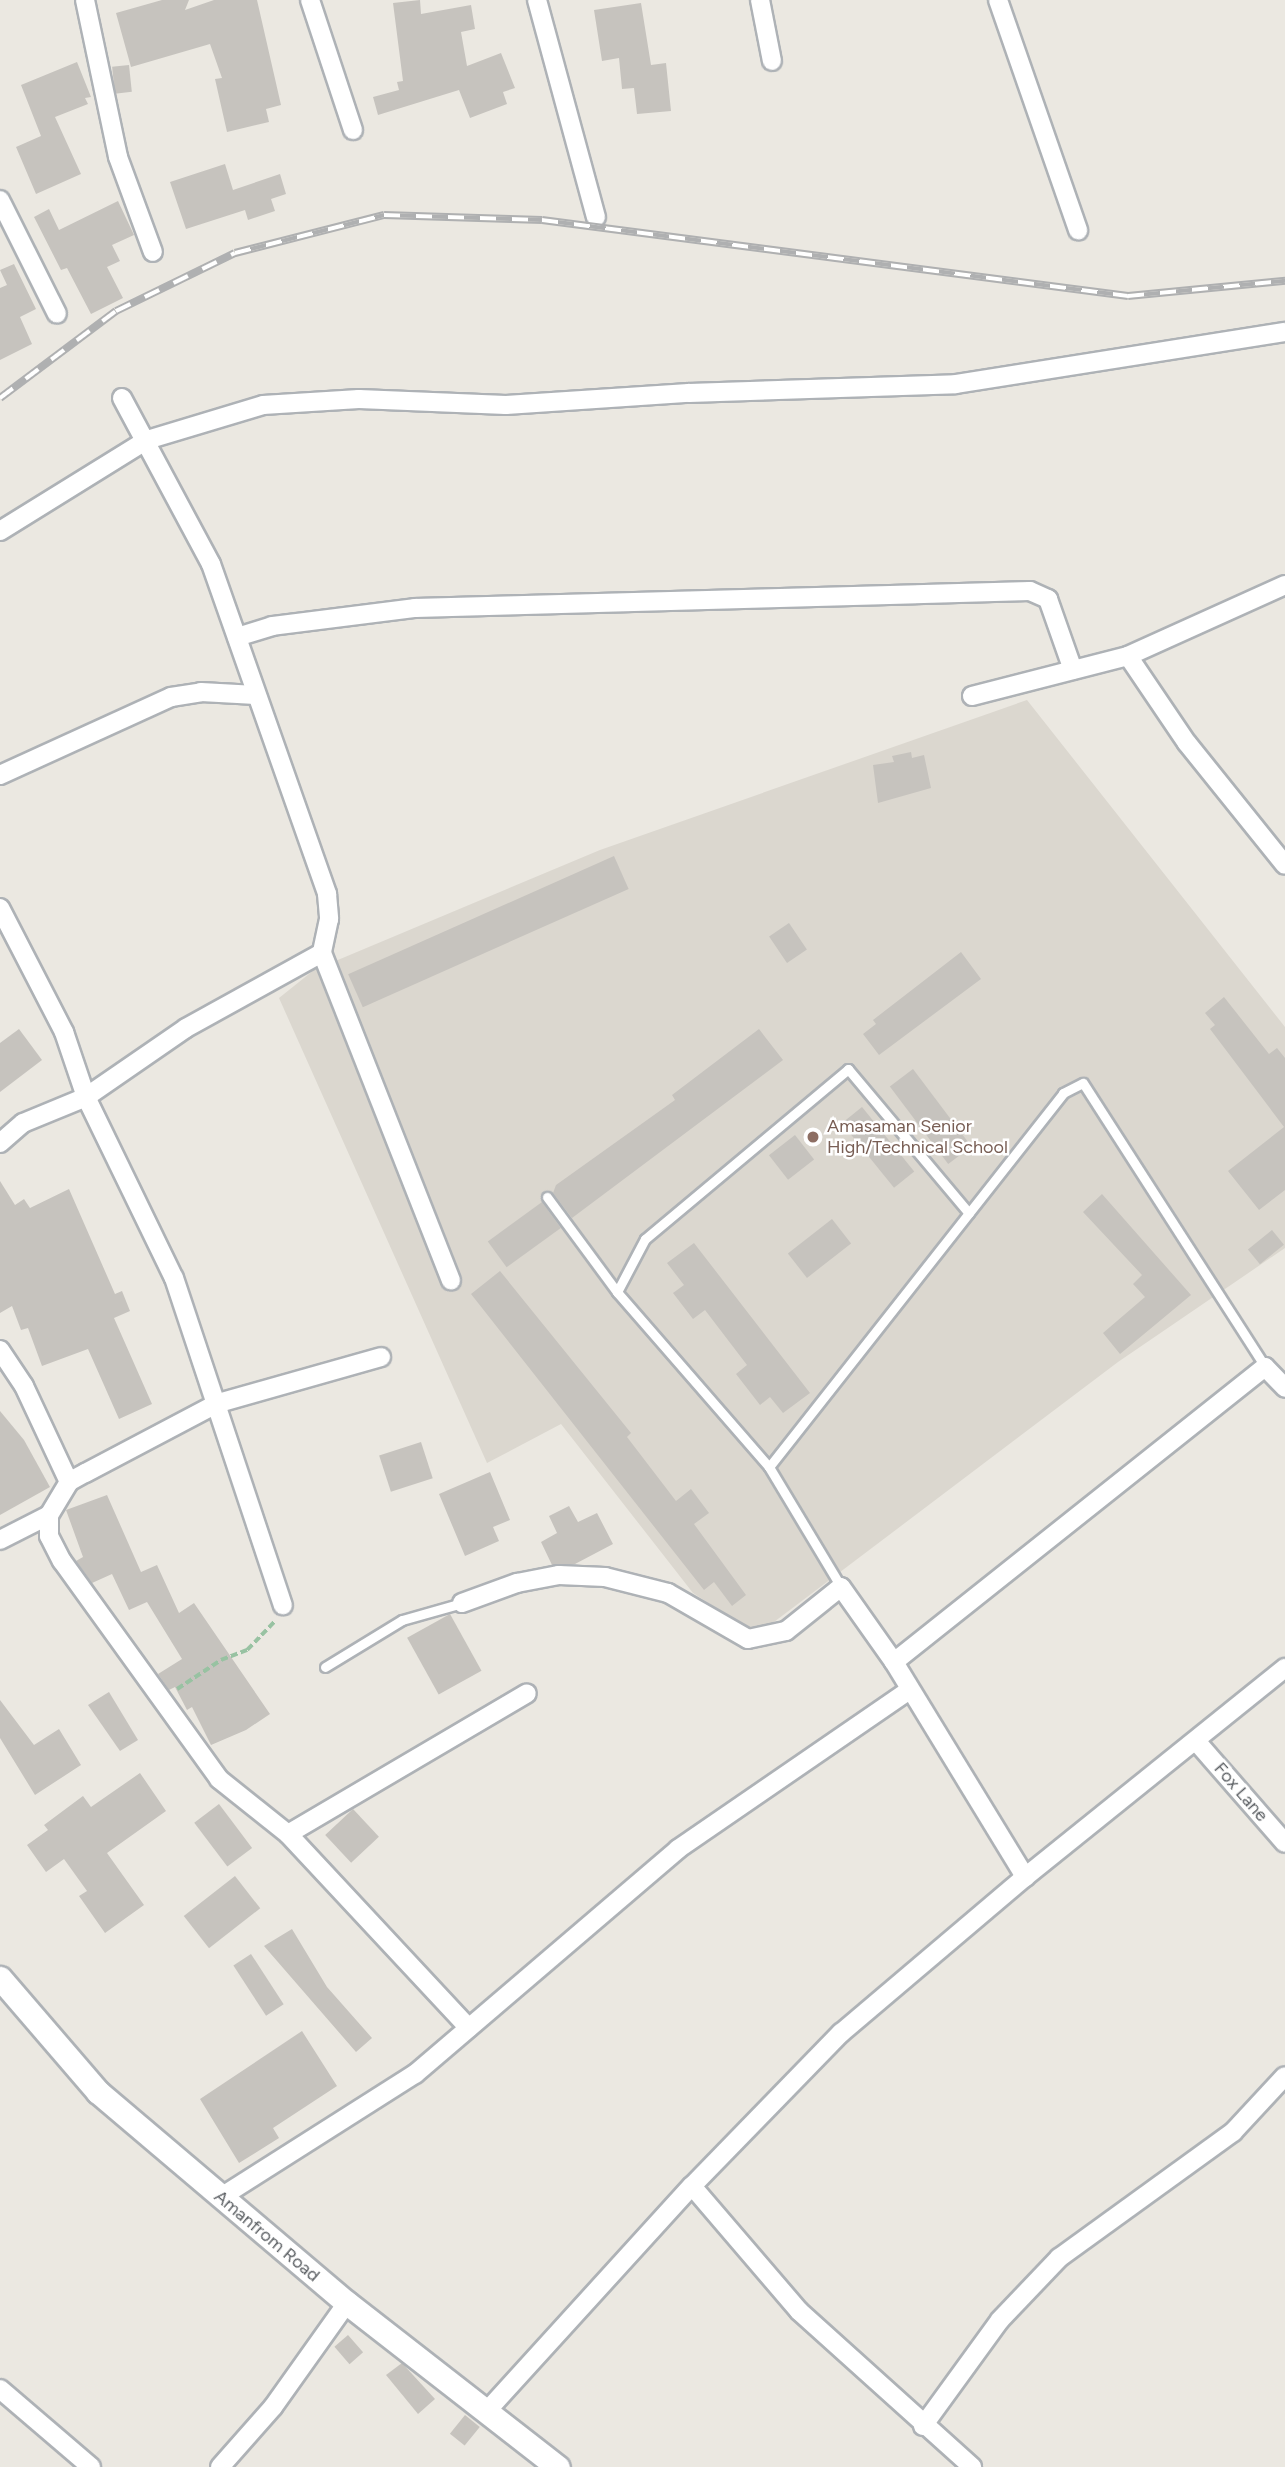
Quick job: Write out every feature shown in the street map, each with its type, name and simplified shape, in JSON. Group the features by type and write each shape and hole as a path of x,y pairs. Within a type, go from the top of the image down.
{"street":[{"path":"85,0 118,157 153,252"},
{"path":"310,0 353,130"},
{"path":"537,0 596,217"},
{"path":"760,0 772,61"},
{"path":"998,0 1078,230"},
{"path":"0,200 57,314"},
{"path":"0,531 147,440 263,405 359,398 506,405 689,393 956,384 1285,332"},
{"path":"122,398 147,440 211,564 327,894 329,919 322,953 451,1281"},
{"path":"972,696 1128,656 1285,585"},
{"path":"237,637 272,626 415,608 1030,591 1048,599 1073,670"},
{"path":"1128,656 1187,743 1285,865"},
{"path":"0,775 172,697 201,692 256,695"},
{"path":"0,908 64,1032 86,1097 174,1278 218,1403 283,1605"},
{"path":"0,1143 23,1123 86,1097 186,1028 322,953"},
{"path":"0,1350 24,1386 69,1482"},
{"path":"381,1357 218,1403 69,1482 49,1515 49,1536 62,1561 219,1779 288,1834 469,2028"},
{"path":"894,1662 1265,1367 1285,1388"},
{"path":"0,1540 49,1515"},
{"path":"462,1603 517,1583 559,1575 605,1577 668,1593 748,1639 786,1631 841,1587 894,1662 1025,1877"},
{"path":"486,2412 692,2186 841,2033 1025,1877 1285,1668"},
{"path":"221,2197 415,2074 678,1849 909,1690"},
{"path":"288,1834 527,1693"},
{"name":"Fox Lane","path":"1196,1741 1285,1843"},
{"name":"Amanfrom Road","path":"0,1978 98,2092 347,2303 558,2467"},
{"path":"923,2426 1000,2320 1059,2258 1233,2132 1285,2076"},
{"path":"692,2186 799,2311 923,2426 972,2467"},
{"path":"220,2467 273,2407 347,2303"},
{"path":"0,2389 91,2467"}],"lane":[{"path":"617,1292 645,1239 848,1069 969,1213"},
{"path":"769,1467 1063,1093 1083,1083 1265,1367"},
{"path":"547,1198 617,1292 769,1467 841,1587"},
{"path":"325,1667 402,1620 462,1603"}],"path":[{"path":"162,1702 221,1660 247,1650 281,1615 283,1605"}],"shaded area":[{"name":"Amasaman Senior High/Technical School","path":"1027,700 1285,1027 1285,1248 1118,1362 766,1628 746,1627 693,1593 561,1424 487,1463 279,998 314,970 600,850"}],"building":[{"path":"162,0 189,0 185,10 214,0 257,0 281,105 266,109 269,122 227,132 215,79 222,78 210,44 131,67 116,13"},
{"path":"420,0 421,14 471,5 475,29 461,32 467,66 501,53 515,88 503,92 507,104 470,118 459,90 378,115 373,97 399,90 397,82 403,81 393,3"},
{"path":"641,3 651,65 666,63 671,111 637,114 634,88 622,89 619,58 602,61 594,10"},
{"path":"77,62 91,97 85,98 88,104 55,117 81,174 36,194 16,147 41,136 21,85"},
{"path":"129,65 132,92 115,94 112,67"},
{"path":"225,164 233,190 280,174 286,194 271,199 275,211 248,220 245,210 186,229 170,182"},
{"path":"118,201 134,235 112,245 120,261 107,267 123,298 91,314 67,268 61,270 34,217 49,209 59,230"},
{"path":"14,264 36,309 20,317 32,344 0,360 0,288 7,285 0,270"},
{"path":"911,752 912,758 924,755 931,788 878,803 873,765 894,762 892,756"},
{"path":"614,856 629,889 363,1007 348,974"},
{"path":"789,923 807,950 787,963 769,936"},
{"path":"961,952 981,979 879,1055 863,1034 876,1024 873,1020"},
{"path":"1224,997 1269,1054 1277,1048 1285,1058 1285,1190 1259,1210 1228,1171 1284,1127 1210,1029 1215,1025 1205,1013"},
{"path":"19,1029 42,1060 0,1092 0,1043"},
{"path":"759,1029 783,1060 572,1218 553,1193 556,1185 675,1100 672,1095"},
{"path":"913,1069 971,1146 948,1164 890,1086"},
{"path":"862,1107 914,1172 894,1188 842,1123"},
{"path":"795,1135 814,1159 788,1180 769,1155"},
{"path":"0,1181 15,1205 24,1199 30,1208 69,1189 115,1294 122,1291 130,1311 114,1318 152,1404 119,1419 88,1349 42,1366 28,1328 21,1330 12,1306 0,1313"},
{"path":"1102,1194 1191,1295 1120,1354 1103,1333 1145,1297 1133,1284 1142,1275 1083,1212"},
{"path":"542,1202 561,1228 507,1267 488,1241"},
{"path":"832,1219 851,1243 807,1278 788,1253"},
{"path":"1272,1230 1284,1245 1260,1264 1248,1250"},
{"path":"694,1243 810,1393 783,1413 770,1397 760,1405 736,1374 747,1365 705,1310 693,1319 673,1293 684,1285 667,1263"},
{"path":"500,1271 631,1433 627,1437 676,1501 691,1489 709,1513 694,1524 746,1595 732,1606 714,1582 704,1590 471,1294"},
{"path":"0,1411 24,1440 50,1487 0,1515"},
{"path":"421,1442 433,1478 391,1492 379,1456"},
{"path":"490,1472 510,1520 493,1527 499,1541 465,1556 439,1494"},
{"path":"107,1495 141,1572 157,1565 179,1613 194,1603 270,1714 246,1730 211,1745 192,1707 187,1710 175,1687 169,1690 158,1674 182,1659 147,1602 129,1610 112,1574 92,1583 76,1561 83,1557 66,1510"},
{"path":"569,1506 578,1522 597,1513 613,1544 575,1564 552,1565 541,1542 557,1533 549,1516"},
{"path":"450,1614 482,1671 439,1695 407,1638"},
{"path":"109,1692 138,1740 120,1751 88,1705"},
{"path":"0,1700 34,1745 59,1729 81,1765 35,1795 0,1738"},
{"path":"140,1773 166,1811 107,1853 144,1905 105,1933 79,1896 87,1891 64,1859 46,1872 27,1845 48,1830 44,1825 83,1796 91,1807"},
{"path":"219,1804 252,1848 227,1867 194,1823"},
{"path":"353,1809 379,1837 351,1863 325,1835"},
{"path":"235,1876 260,1908 209,1948 184,1916"},
{"path":"292,1929 327,1987 372,2038 356,2052 264,1946"},
{"path":"251,1954 284,2004 266,2016 233,1965"},
{"path":"302,2031 337,2086 273,2128 279,2138 239,2163 200,2099"},
{"path":"348,2335 363,2352 350,2364 334,2347"},
{"path":"402,2363 435,2399 418,2414 386,2375"},
{"path":"465,2415 480,2427 465,2446 450,2434"}],"railway":[{"path":"0,398 116,311 235,253 384,215 542,220 1128,296 1285,281"}],"place":[{"name":"Amasaman Senior High/Technical School","path":"813,1137"}]}
